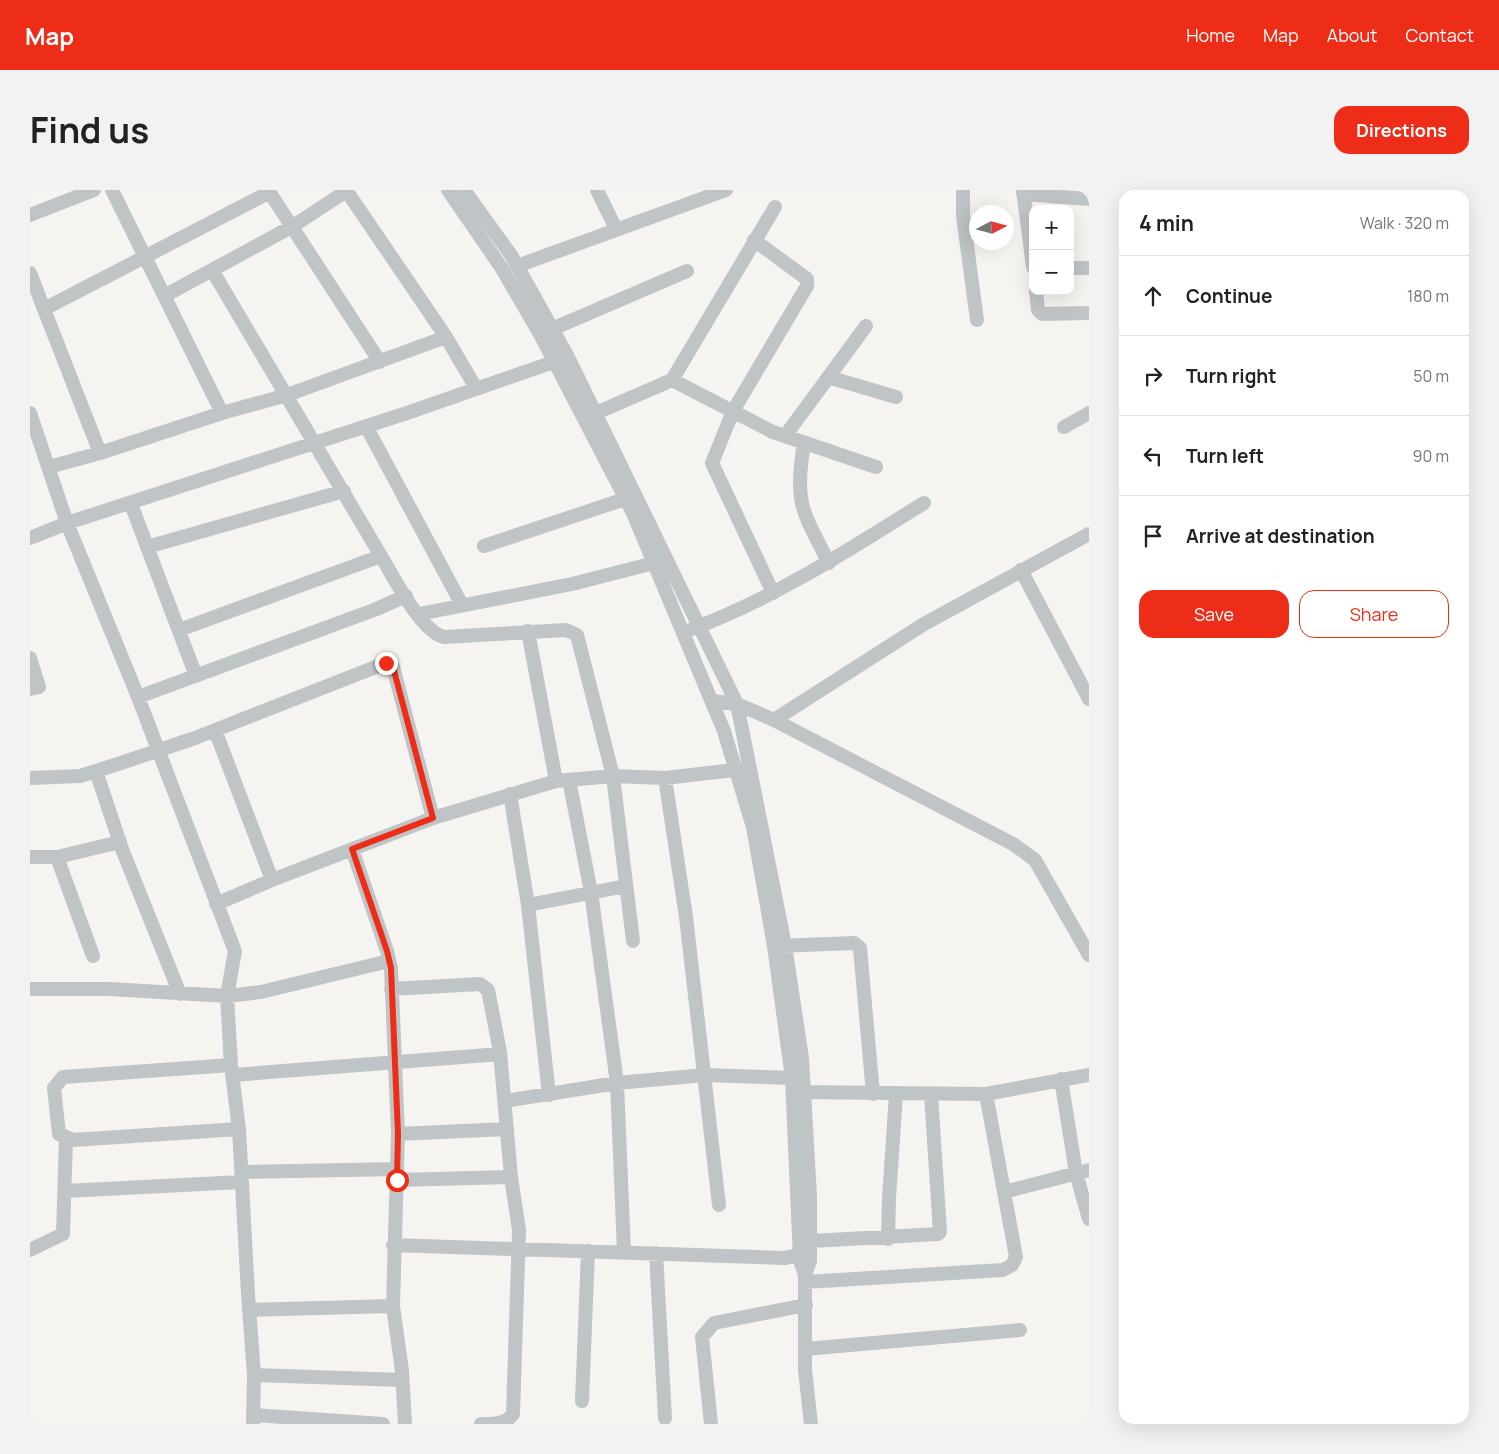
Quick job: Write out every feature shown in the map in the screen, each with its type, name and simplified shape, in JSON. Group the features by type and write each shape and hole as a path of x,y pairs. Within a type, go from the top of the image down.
{"street":[{"path":"30,215 94,190"},
{"path":"112,190 166,295 222,413"},
{"path":"166,295 293,226 347,190 446,337 476,388"},
{"path":"448,190 501,268 554,361 625,498 724,731 753,827 779,946 792,1078 799,1092 800,1255 805,1278 806,1305 804,1370 812,1424"},
{"path":"464,190 517,266 568,357 738,704 752,768 799,1092 809,1148 810,1261 805,1278"},
{"path":"597,190 616,229"},
{"path":"517,266 726,190"},
{"path":"963,190 963,216 977,320"},
{"path":"44,309 269,191 380,362"},
{"path":"1031,250 1023,192 1084,196"},
{"path":"596,413 672,380 775,207"},
{"path":"754,240 807,279 808,282 733,411 713,458 714,470 773,593"},
{"path":"1074,268 1089,268"},
{"path":"212,270 381,556 406,596 432,632 444,637 566,630 577,635 612,776 633,941"},
{"path":"552,329 687,271"},
{"path":"30,273 100,453"},
{"path":"1036,295 1038,310 1042,314 1089,313"},
{"path":"785,436 866,326"},
{"path":"49,468 222,413 287,396 446,337"},
{"path":"30,538 67,523 315,443 568,357"},
{"path":"828,377 896,397"},
{"path":"672,380 785,436 876,468"},
{"path":"30,413 67,523 138,697 234,951 227,996 232,1070 240,1128 254,1375 253,1419 383,1424"},
{"path":"1064,427 1089,413"},
{"path":"366,426 462,605"},
{"path":"804,443 800,468 799,496 804,515 829,562"},
{"path":"147,547 344,491"},
{"path":"484,546 625,498"},
{"path":"683,632 773,593 829,562 924,503"},
{"path":"130,504 196,676"},
{"path":"774,720 924,624 1089,534"},
{"path":"179,630 381,556"},
{"path":"419,614 572,584 654,563"},
{"path":"1021,570 1089,699"},
{"path":"138,697 374,610 406,596"},
{"path":"528,631 591,892 617,1083 624,1252"},
{"path":"30,658 39,687 30,689"},
{"path":"30,778 80,776 158,751 386,663 393,667 433,818"},
{"path":"712,701 738,704 774,720 1013,844 1035,860 1089,955"},
{"path":"215,730 272,880"},
{"path":"216,904 272,880 433,818 510,794 563,781 612,776 666,778 752,768"},
{"path":"96,771 120,842 180,994"},
{"path":"666,778 686,917 719,1205"},
{"path":"510,794 528,904 549,1095"},
{"path":"30,857 57,857 120,842"},
{"path":"352,849 389,960 398,1134 393,1245 393,1306 405,1424"},
{"path":"57,857 93,956"},
{"path":"528,904 626,886"},
{"path":"779,946 854,943 860,948 873,1094"},
{"path":"30,989 110,989 227,996 261,992 342,970 389,960"},
{"path":"391,989 480,984 487,987 500,1054 506,1129 520,1248 513,1414 509,1421 504,1424 481,1424"},
{"path":"240,1128 73,1140 59,1134 54,1088 63,1077 395,1063 500,1054"},
{"path":"505,1101 617,1083 705,1075 792,1078"},
{"path":"799,1092 932,1095 986,1094 1062,1079 1089,1076"},
{"path":"1062,1079 1082,1171 1089,1219"},
{"path":"888,1239 896,1094"},
{"path":"805,1278 1008,1268 1016,1257 986,1094"},
{"path":"810,1241 888,1239 935,1235 940,1232 932,1095"},
{"path":"398,1134 506,1129"},
{"path":"30,1250 63,1234 66,1138"},
{"path":"1004,1192 1082,1171"},
{"path":"65,1191 242,1177 397,1174 512,1176"},
{"path":"393,1245 656,1252 784,1258 800,1255"},
{"path":"582,1401 588,1251"},
{"path":"656,1252 665,1418"},
{"path":"711,1424 702,1337 708,1327 714,1323 806,1305"},
{"path":"249,1310 393,1306"},
{"path":"805,1349 1020,1330"},
{"path":"254,1375 402,1380"}],"route":[{"path":"386,663 393,667 433,818 352,849 391,968 398,1134 397,1180"}]}
